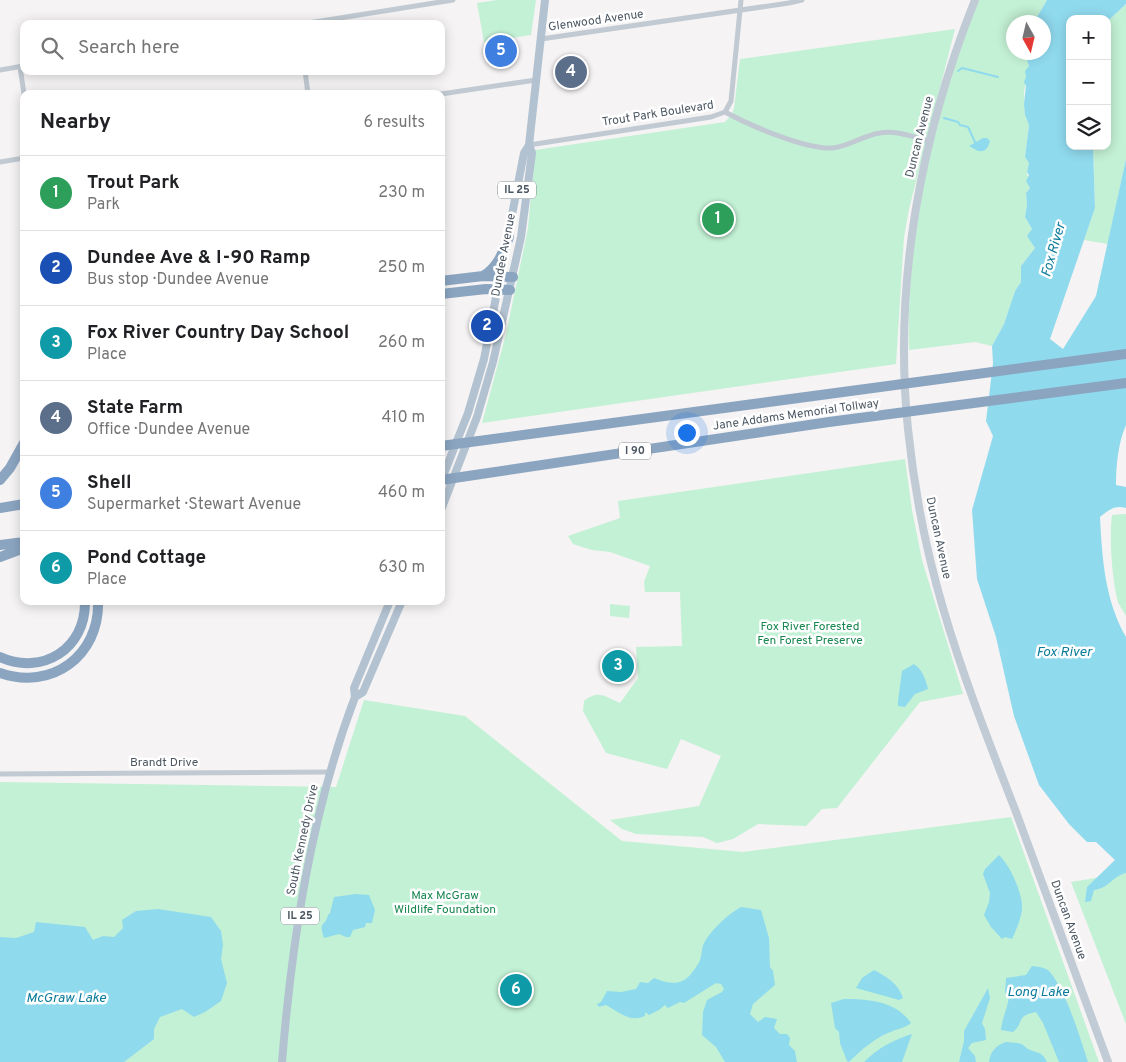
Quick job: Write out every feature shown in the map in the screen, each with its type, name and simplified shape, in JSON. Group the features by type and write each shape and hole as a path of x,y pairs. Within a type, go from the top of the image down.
{"highway":[{"path":"483,276 488,273 500,258 509,237"},
{"path":"445,281 483,276 513,276"},
{"path":"445,294 486,289 510,290"},
{"name":"Jane Addams Memorial Tollway","path":"445,445 1126,354"},
{"name":"Jane Addams Memorial Tollway","path":"445,480 829,422 1126,383"},
{"path":"0,480 10,468 20,450"},
{"path":"0,508 20,505"},
{"path":"0,545 20,542"},
{"path":"0,557 20,550"},
{"path":"0,657 13,662 29,664 42,661 60,653 74,640 84,614 85,605"},
{"path":"0,673 20,678 38,677 54,673 66,667 83,650 91,638 96,622 98,605"}],"main road":[{"name":"Dundee Avenue","path":"445,471 468,413 484,359 499,289 524,153 528,145 545,0"},
{"name":"Dundee Avenue","path":"445,501 477,418 493,362 510,290 521,237 532,153 528,145"},
{"name":"IL 25","path":"329,772 355,697 354,688 388,605"},
{"name":"IL 25","path":"355,697 363,692 400,605"},
{"name":"South Kennedy Drive","path":"282,1062 286,1008 300,915 329,772"}],"street":[{"path":"327,20 453,0"},
{"path":"725,112 731,101 741,0"},
{"name":"Glenwood Avenue","path":"541,39 802,0"},
{"name":"Duncan Avenue","path":"975,0 956,47 929,141 911,242 906,298 904,369 911,456 924,531 944,612 1108,1062"},
{"path":"0,70 20,67"},
{"path":"23,75 24,90"},
{"path":"306,75 307,90"},
{"path":"445,93 536,80"},
{"name":"Trout Park Boulevard","path":"528,145 711,117 725,112 744,122 791,139 828,148 843,146 874,134 886,132 929,141"},
{"path":"0,162 20,159"},
{"name":"Brandt Drive","path":"0,774 329,772"}],"green space":[{"path":"497,0 536,0 531,35 484,42 477,3"},
{"path":"978,0 1047,0 1038,15 1006,15 1006,60 1027,60 1029,66 1024,92 1025,115 1029,125 1025,157 1029,163 1027,172 1030,188 1026,193 1025,217 1032,229 1028,236 1035,248 1021,266 1021,282 1015,291 1004,324 992,346 975,342 909,350 911,279 919,208 934,137 959,51"},
{"path":"1126,4 1126,159 1108,244 1084,240 1095,208 1093,150 1111,150 1111,18"},
{"path":"955,29 909,209 904,237 896,364 482,423 506,334 528,228 535,150 725,122 732,114 734,108 740,59"},
{"name":"Fox River Forested Fen Forest Preserve","path":"905,459 912,510 922,560 963,694 920,702 837,808 822,809 806,826 758,824 733,839 717,843 703,837 636,834 622,829 610,820 699,806 721,756 681,739 667,769 606,753 583,711 584,701 594,695 602,695 620,703 638,678 636,647 682,646 680,592 645,592 644,582 650,566 610,552 592,550 573,544 568,536 620,518 618,501"},
{"path":"1126,514 1126,616 1118,602 1116,593 1111,535 1112,515"},
{"path":"610,604 630,606 629,618 610,616"},
{"name":"Max McGraw Wildlife Foundation","path":"364,700 465,716 622,841 743,852 1011,817 1099,1062 0,1062 0,782 336,787"},
{"path":"1126,873 1126,1024 1071,882"}],"water":[{"name":"Fox River","path":"1047,0 1126,0 1126,4 1111,18 1111,15 1066,15 1066,150 1093,150 1095,208 1050,339 1063,349 1096,296 1126,159 1126,425 1118,455 1116,485 1126,487 1126,508 1109,510 1100,517 1102,548 1109,594 1113,609 1126,637 1126,873 1104,887 1094,890 1091,901 1085,902 1087,887 1115,860 1096,842 1087,842 1069,824 1039,785 1014,716 996,637 977,579 972,510 993,436 986,421 993,363 992,346 1004,324 1015,291 1021,282 1021,266 1035,248 1027,236 1032,229 1025,217 1026,193 1030,188 1026,181 1029,175 1027,172 1029,163 1025,157 1029,125 1025,115 1026,86 1024,82 1026,77 1025,71 1029,66 1027,60 1051,60 1051,15 1038,15"},
{"path":"983,138 987,138 990,141 985,150 978,151 969,146"},
{"path":"914,664 923,675 928,689 915,694 905,707 898,706 902,671"},
{"path":"999,855 1015,880 1022,903 1021,917 1012,939 1005,937 1002,939 991,927 984,915 990,893 983,874 985,869"},
{"path":"356,894 369,895 375,910 372,923 366,923 365,927 353,930 350,937 339,934 324,938 322,926 330,913 334,897"},
{"path":"741,907 761,910 769,938 770,967 773,971 775,985 753,1004 750,1014 758,1022 765,1017 777,1019 774,1028 780,1034 787,1034 790,1038 789,1045 795,1051 797,1062 725,1062 716,1047 702,1035 703,1012 707,1000 722,992 724,989 721,984 716,983 684,1003 680,1002 668,1008 665,1005 649,1015 645,1012 645,1016 640,1018 625,1016 606,1005 599,1007 597,1004 601,1002 607,991 621,992 636,989 640,982 648,983 654,978 671,983 686,979 699,962 703,944 710,934 727,917"},
{"name":"McGraw Lake","path":"158,909 211,917 221,931 223,945 221,959 227,983 221,1001 194,1017 182,1009 160,1017 154,1029 154,1039 124,1062 0,1062 0,937 16,938 34,932 36,922 85,927 93,940 103,936 114,937 123,928 122,920 136,911"},
{"name":"Long Lake","path":"1032,966 1046,969 1056,980 1072,1015 1088,1062 1059,1062 1043,1023 1036,1012 1025,1015 1013,1032 1001,1030 1009,996 1005,993 1006,978 1026,975"},
{"path":"874,970 895,984 903,998 899,1000 856,988 862,978"},
{"path":"988,988 990,998 982,1023 985,1029 986,1040 972,1043 968,1048 975,1056 976,1062 959,1062 964,1041 964,1031"},
{"path":"844,999 872,1001 890,1006 898,1010 911,1023 875,1040 849,1062 840,1043 839,1032 835,1028 831,1003"},
{"path":"912,1034 902,1062 864,1062 886,1045"},
{"path":"1006,1042 1021,1044 1029,1050 1042,1055 1047,1062 989,1062 994,1049"}],"waterway":[{"path":"958,71 962,68 998,77"},
{"path":"944,118 968,127 975,142"}],"place":[{"name":"Shell","path":"501,51"},
{"name":"State Farm","path":"571,72"},
{"name":"Trout Park","path":"718,219"},
{"name":"Dundee Ave & I-90 Ramp","path":"487,326"},
{"name":"Fox River Country Day School","path":"618,666"},
{"name":"Pond Cottage","path":"516,990"}]}
